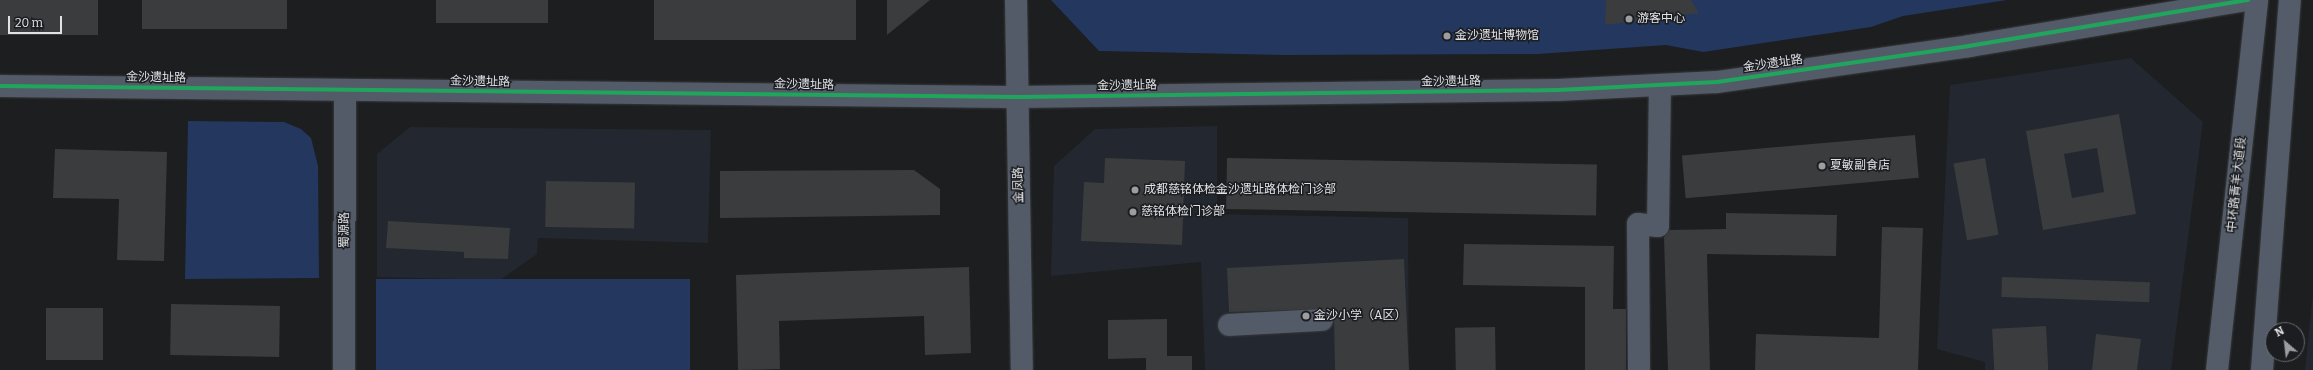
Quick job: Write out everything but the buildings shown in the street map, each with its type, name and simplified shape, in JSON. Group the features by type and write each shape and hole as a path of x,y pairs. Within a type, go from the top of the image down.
{"main road":[{"name":"中环路青羊大道段","path":"2217,370 2257,0"},
{"path":"2262,370 2290,0"}],"street":[{"name":"金凤路","path":"1016,0 1022,370"},
{"name":"金沙遗址路","path":"0,86 1018,97 1558,90 1717,82 1977,45 2248,0"},
{"path":"1639,370 1638,224 1658,226 1660,85"},
{"name":"蜀源路","path":"344,370 345,90"},
{"path":"1229,325 1322,320"}],"shaded area":[{"name":"金沙遗址博物馆","path":"1051,0 2007,0 1903,16 1871,27 1703,52 1666,45 1538,54 1284,55 1099,51"},
{"path":"2131,58 2203,122 2171,370 1985,370 1985,362 1937,349 1950,85"},
{"path":"188,121 284,122 301,129 311,138 318,166 319,278 185,279"},
{"path":"1217,126 1217,214 1408,218 1409,370 1205,370 1201,262 1051,276 1054,166 1095,129"},
{"path":"410,127 711,130 708,243 538,238 537,254 500,280 377,277 377,154"},
{"path":"376,279 690,279 690,370 376,370"},
{"path":"2313,294 2313,370 2305,370"}],"cycle path":[{"path":"0,86 1018,97 1558,90 1717,82 1969,46 2248,0"}],"place":[{"name":"游客中心","path":"1629,19"},
{"name":"金沙遗址博物馆","path":"1447,36"},
{"name":"夏敏副食店","path":"1822,166"},
{"name":"成都慈铭体检金沙遗址路体检门诊部","path":"1135,190"},
{"name":"慈铭体检门诊部","path":"1133,212"},
{"name":"金沙小学（A区）","path":"1306,316"}]}
